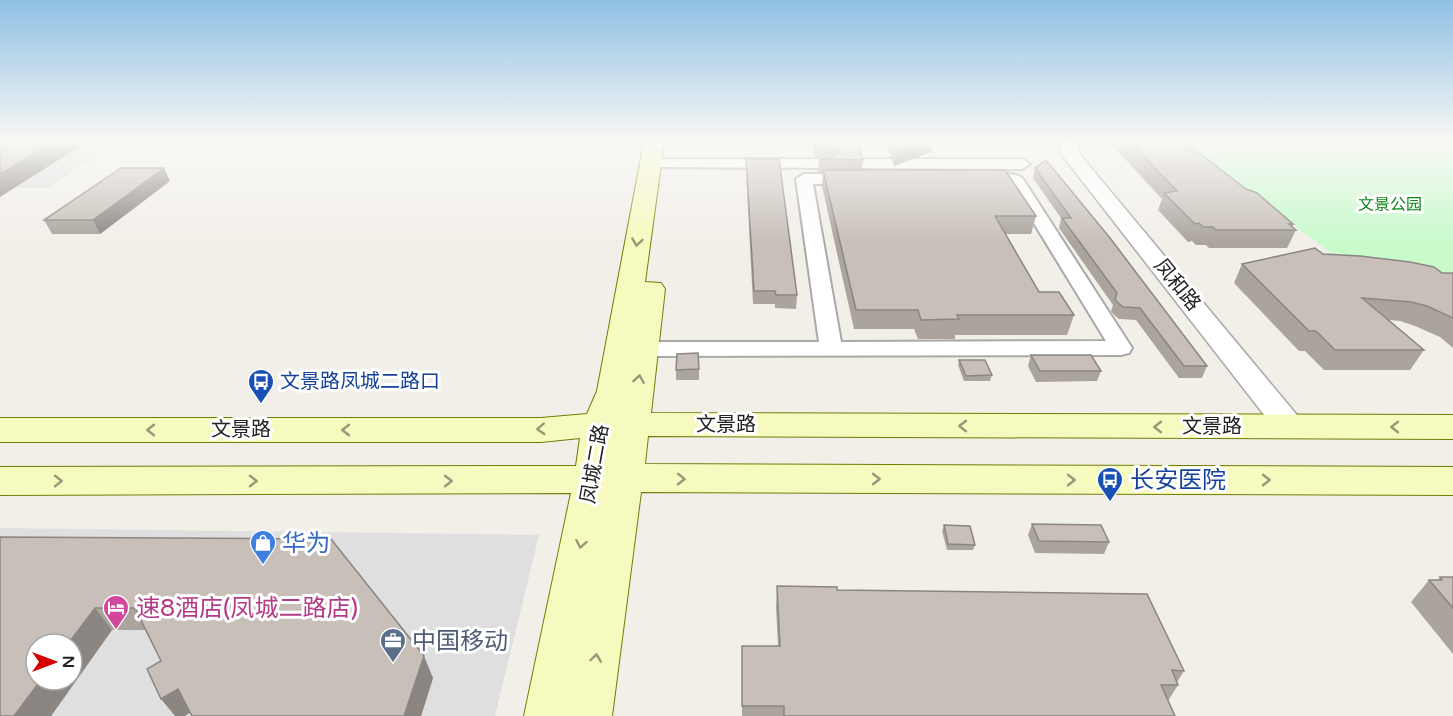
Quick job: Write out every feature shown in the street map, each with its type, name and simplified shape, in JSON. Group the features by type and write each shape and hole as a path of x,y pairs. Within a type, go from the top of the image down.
{"main road":[{"name":"凤城二路","path":"616,424 614,390 656,175"},
{"name":"凤城二路","path":"587,716 608,479 616,424 643,349 658,175"},
{"name":"文景路","path":"0,430 541,430 616,424 1453,427"},
{"name":"凤城二路","path":"549,716 608,479"},
{"path":"0,481 608,479 1453,481"}],"street":[{"name":"凤和路","path":"1088,175 1290,427"},
{"path":"643,349 1121,348 1015,179 804,179 831,348"}],"shaded area":[{"path":"0,175 67,175 47,188 0,188"},
{"path":"0,528 539,535 495,716 0,716"}],"green space":[{"name":"文景公园","path":"1227,175 1453,175 1453,280 1337,257"}],"building":[{"path":"110,175 154,175 93,220 44,220"},
{"path":"747,175 781,175 797,295 776,295 775,291 754,291"},
{"path":"824,175 1009,175 1036,216 995,216 1039,292 1059,292 1074,315 957,315 959,319 921,320 918,310 856,310"},
{"path":"1040,175 1059,175 1110,238 1207,366 1184,366 1140,308 1123,307 1117,302 1115,299 1117,293 1062,218 1071,218"},
{"path":"1162,175 1228,175 1246,189 1257,193 1293,224 1289,224 1296,230 1216,230 1213,227 1203,227 1199,223 1195,224 1164,193 1177,191"},
{"path":"1315,248 1323,254 1410,262 1434,267 1442,273 1453,273 1453,318 1427,306 1411,302 1362,298 1424,350 1335,350 1316,331 1309,331 1242,264"},
{"path":"698,353 699,369 676,370 677,354"},
{"path":"1031,355 1091,355 1101,371 1040,371"},
{"path":"959,360 985,360 992,375 966,376"},
{"path":"1032,524 1101,525 1109,542 1039,541"},
{"path":"944,525 970,526 975,545 948,544"},
{"path":"0,537 331,539 424,656 404,716 192,716 178,689 161,699 147,669 161,661 135,608 95,608 77,632 24,632 24,692 32,692 14,716 0,716"},
{"path":"1440,577 1453,577 1453,608 1429,580 1442,580"},
{"path":"777,586 837,587 837,590 1147,594 1184,671 1172,670 1178,685 1161,685 1175,716 784,716 784,706 742,706 742,646 780,646"}],"place":[{"name":"文景路凤城二路口","path":"261,405"},
{"name":"长安医院","path":"1110,503"},
{"name":"华为","path":"263,566"},
{"name":"速8酒店(凤城二路店)","path":"116,631"},
{"name":"中国移动","path":"393,664"}]}
